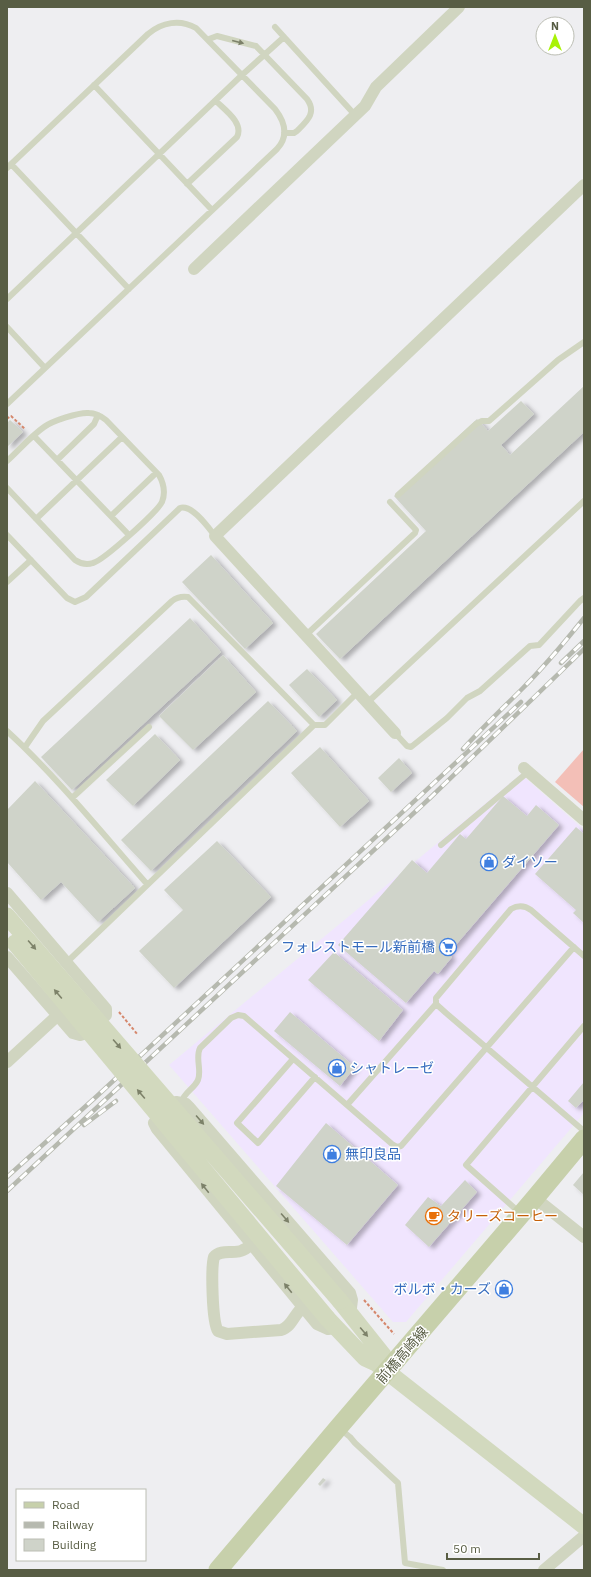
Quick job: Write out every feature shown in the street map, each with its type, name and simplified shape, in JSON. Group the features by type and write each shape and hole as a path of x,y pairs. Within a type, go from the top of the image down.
{"main road":[{"name":"前橋高崎線","path":"218,1570 522,1214 584,1138"}],"street":[{"path":"194,269 355,115 367,103 376,87 459,7"},
{"path":"395,733 215,536 584,185"},
{"path":"526,770 584,820"},
{"path":"7,893 106,1009 106,1014 80,1035 73,1033 7,957"},
{"path":"7,916 345,1308 383,1355 387,1372"},
{"path":"7,933 332,1323 365,1358 387,1372 584,1526"},
{"path":"7,1062 58,1015"},
{"path":"332,1323 328,1329 321,1327 157,1129 154,1123 161,1114 176,1102 189,1108 350,1293 352,1300 345,1308"},
{"path":"535,1198 584,1237"},
{"path":"252,1244 243,1251 221,1252 216,1254 214,1257 214,1306 215,1323 218,1331 227,1334 281,1330 288,1327 298,1311 303,1307"},
{"path":"544,1570 584,1536"}],"lane":[{"path":"7,404 129,289 212,210 277,149 283,140 284,122 281,117 208,39 192,25 181,22 164,24 153,30 9,166 129,289"},
{"path":"275,27 355,115"},
{"path":"208,39 217,36 256,46 307,99 312,107 311,115 294,133 284,133"},
{"path":"7,299 242,75 284,37"},
{"path":"94,85 212,210"},
{"path":"188,184 240,133 238,124 216,101"},
{"path":"7,327 45,368"},
{"path":"398,495 476,424 482,421 489,421 558,360 584,342"},
{"path":"7,461 44,427 52,422 87,413 98,415 106,420 156,473 164,484 164,495 160,506 102,559 95,563 86,564 75,560 7,488"},
{"path":"57,460 94,424 98,415"},
{"path":"34,436 129,535"},
{"path":"36,519 122,437"},
{"path":"111,516 156,473"},
{"path":"368,702 584,501"},
{"path":"306,635 415,533 416,530 390,502"},
{"path":"7,535 67,598 75,602 86,597 180,508 186,507 192,510 215,536"},
{"path":"7,582 30,560"},
{"path":"24,748 43,721 172,601 177,597 183,596 188,596 314,725"},
{"path":"395,733 407,746 411,747 447,718 467,698 480,691 530,646 539,645 584,598"},
{"path":"66,963 314,725 325,725 358,692"},
{"path":"72,798 149,727"},
{"path":"7,731 72,798 147,884"},
{"path":"440,844 526,770"},
{"path":"348,1105 436,1004 436,998 515,907 521,906 528,908 584,956"},
{"path":"181,1103 182,1097 193,1087 199,1078 198,1052 200,1048 236,1015 244,1016 392,1144 398,1147 401,1146 574,947"},
{"path":"436,1004 584,1131"},
{"path":"522,1214 466,1165 584,1026"},
{"path":"293,1058 237,1123 258,1143 315,1077"},
{"path":"338,1428 350,1437 398,1483 405,1563 443,1570"}],"path":[{"path":"7,417 12,416 24,429"}],"shaded area":[{"path":"584,749 584,807 555,782"},
{"name":"フォレストモール新前橋","path":"521,774 584,830 584,1113 406,1322 393,1322 169,1065"}],"building":[{"path":"584,386 584,432 340,659 316,634 426,531 394,496 477,419 488,431 521,401 534,414 501,445 510,455"},
{"path":"10,420 23,432 7,447 7,423"},
{"path":"211,555 273,623 245,649 182,582"},
{"path":"190,618 221,652 72,790 41,757"},
{"path":"223,655 256,692 193,750 159,716"},
{"path":"307,669 337,700 319,717 289,685"},
{"path":"268,701 297,731 151,871 121,840"},
{"path":"155,734 180,760 133,806 106,780"},
{"path":"320,747 369,801 340,827 291,773"},
{"path":"399,758 412,773 391,792 378,778"},
{"path":"35,781 135,888 98,922 61,882 41,900 7,862 7,810"},
{"path":"503,796 527,816 536,805 559,825 448,954 452,957 438,974 434,971 406,1003 338,945 412,860 427,873 460,834 466,839"},
{"path":"576,827 584,834 584,923 573,913 576,910 535,874"},
{"path":"217,841 271,897 174,988 139,951 183,910 164,890"},
{"path":"334,952 403,1010 379,1041 308,980"},
{"path":"290,1012 355,1067 340,1086 274,1031"},
{"path":"584,1082 584,1100 576,1108 568,1101"},
{"name":"無印良品","path":"326,1123 398,1185 347,1245 276,1186"},
{"path":"584,1172 584,1195 573,1185"},
{"name":"タリーズコーヒー","path":"465,1180 477,1192 429,1247 405,1225 428,1197 441,1206"},
{"path":"323,1478 326,1480 320,1486 318,1484"}],"railway":[{"path":"463,749 538,673 584,618"},
{"path":"561,663 584,641"},
{"path":"7,1191 430,798 584,649"},
{"path":"7,1177 97,1096 521,702"},
{"path":"84,1125 116,1101"}],"place":[{"name":"ダイソー","path":"489,862"},
{"name":"フォレストモール新前橋","path":"448,947"},
{"name":"シャトレーゼ","path":"337,1068"},
{"name":"無印良品","path":"332,1154"},
{"name":"タリーズコーヒー","path":"434,1216"},
{"name":"ボルボ・カーズ","path":"504,1289"}]}
